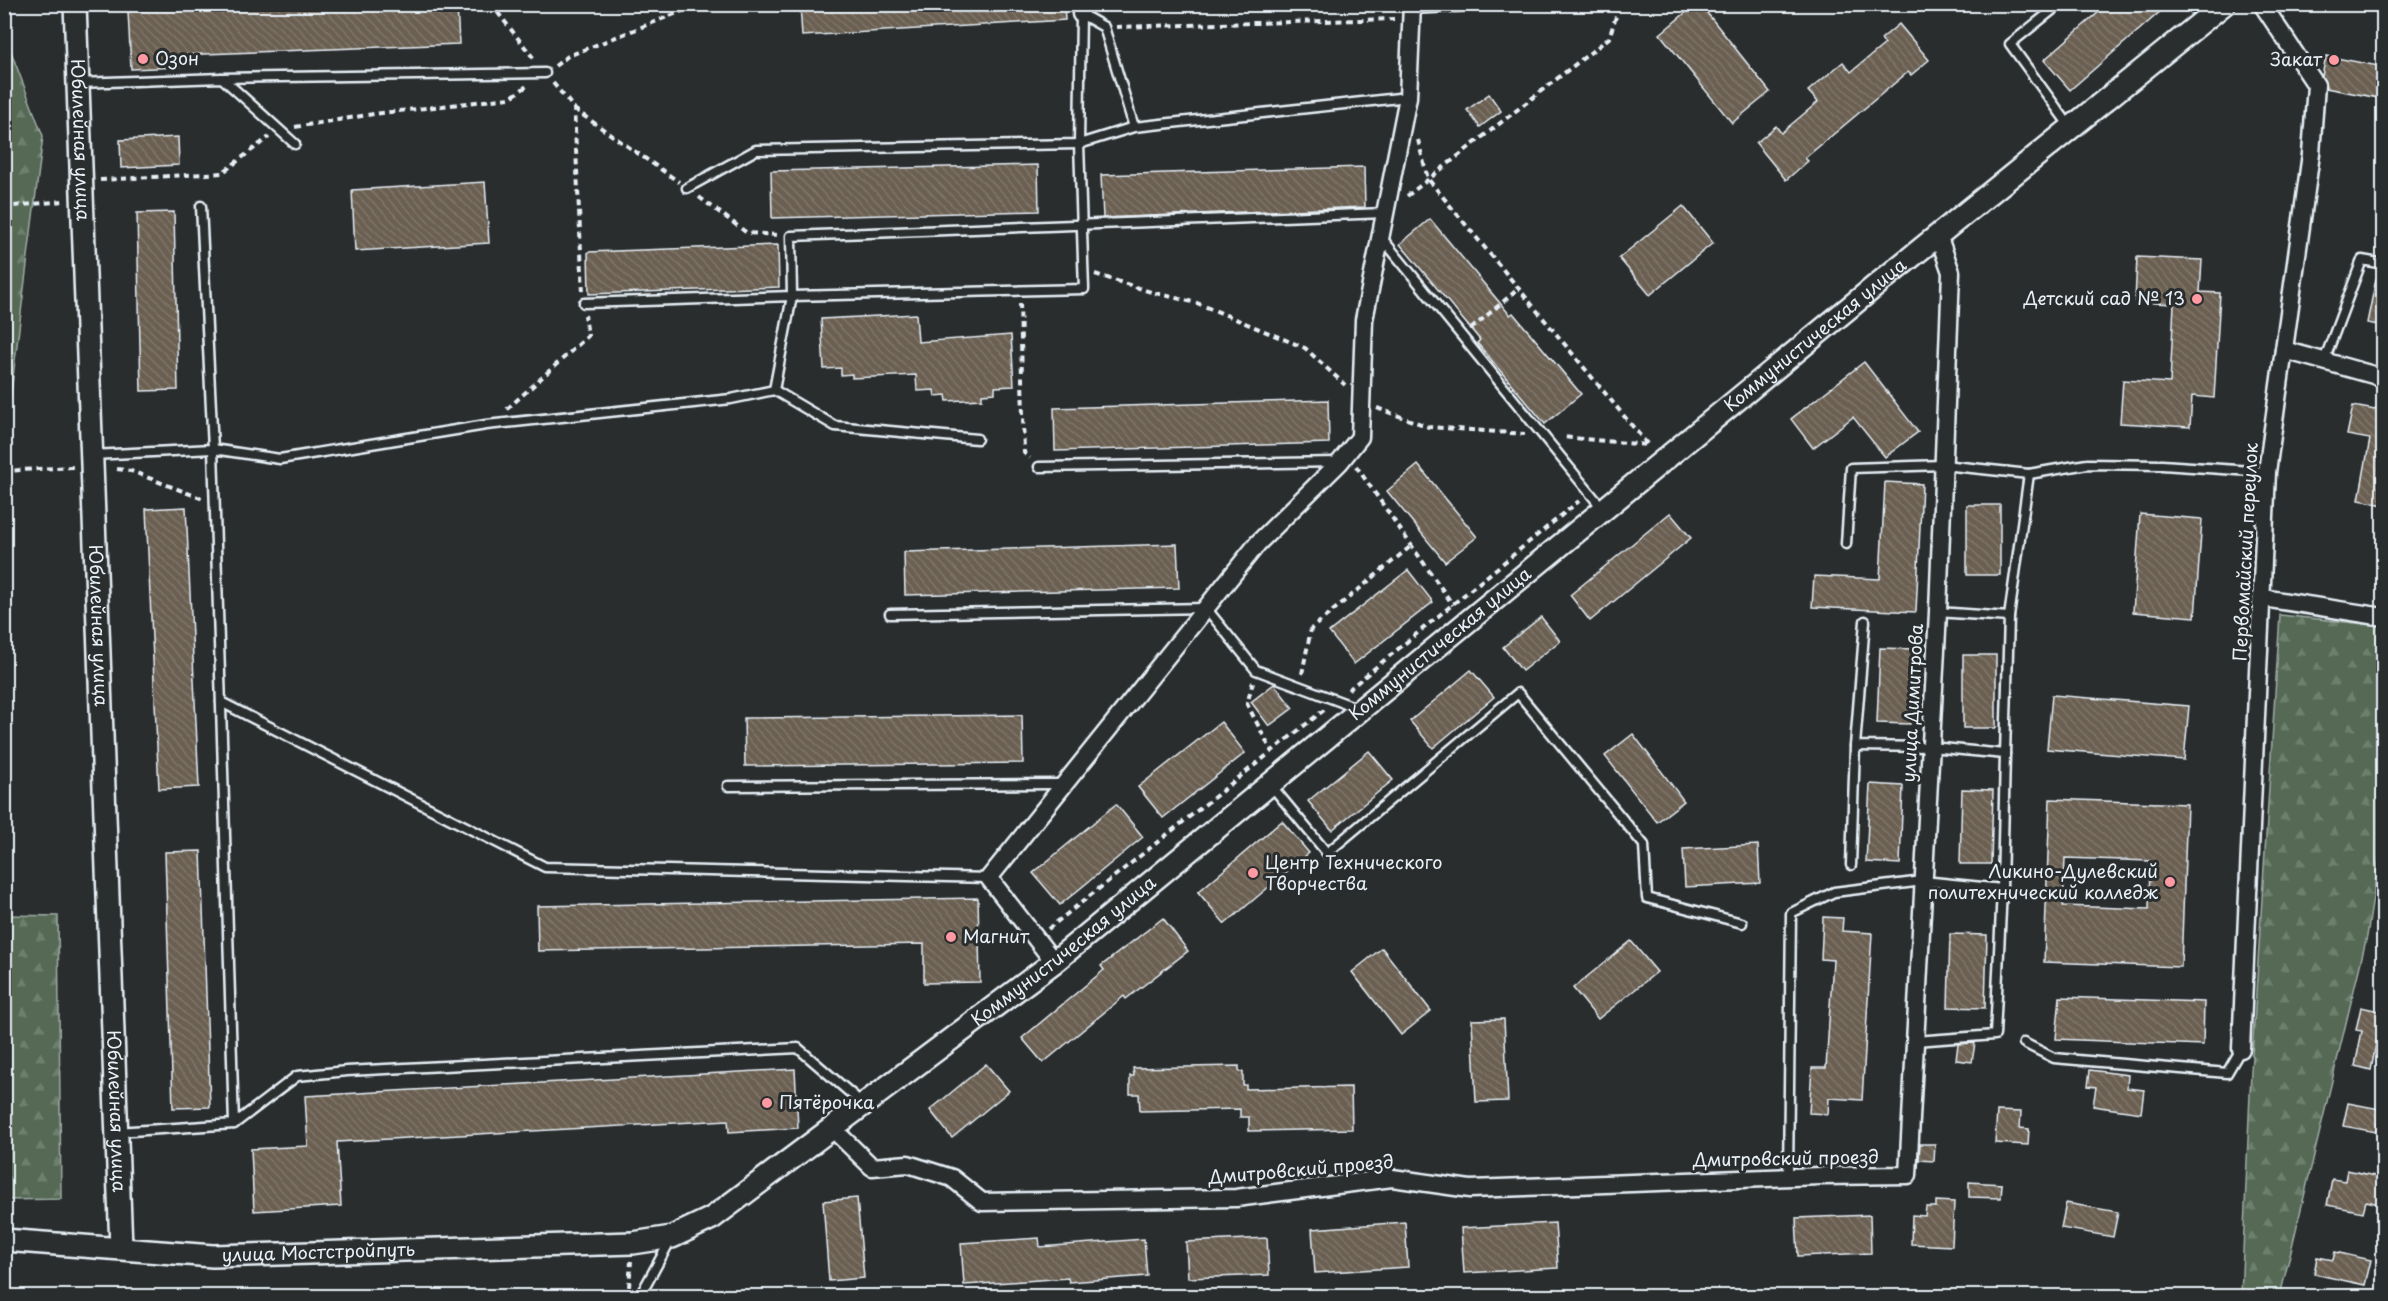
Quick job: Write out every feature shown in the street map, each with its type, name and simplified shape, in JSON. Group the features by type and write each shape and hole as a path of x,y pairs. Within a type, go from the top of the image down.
{"street":[{"name":"Юбилейная улица","path":"75,4 122,1248"},
{"name":"Коммунистическая улица","path":"633,1243 672,1238 712,1218 1054,962 1603,509 2224,4"},
{"name":"Первомайский переулок","path":"2241,1049 2267,472 2311,154 2316,85 2262,4"},
{"path":"1054,962 989,878 1258,543 1343,458 1360,437 1364,320 1408,97 1408,11"},
{"name":"улица Димитрова","path":"1908,1175 1938,612 1951,272 1938,235"},
{"path":"2284,350 2384,378"},
{"path":"2263,598 2384,617"},
{"name":"Дмитровский проезд","path":"832,1128 872,1167 908,1164 952,1178 982,1203 1236,1198 1392,1178 1470,1189 1788,1177 1908,1175"},
{"name":"улица Мостстройпуть","path":"4,1240 213,1256 633,1243"}],"lane":[{"path":"1408,11 1511,4"},
{"path":"2060,4 2010,44 2071,128"},
{"path":"1081,9 1104,27 1134,127"},
{"path":"584,303 1084,289 1078,144 1081,9"},
{"path":"78,83 222,78 545,73"},
{"path":"222,78 295,144"},
{"path":"687,188 756,150 1078,144 1134,127 1408,97"},
{"path":"201,206 213,449 234,1124"},
{"path":"774,390 792,296 791,236 1385,213"},
{"path":"1381,237 1603,509"},
{"path":"2324,361 2362,260 2384,264"},
{"path":"91,455 213,449 280,459 491,424 730,399 774,390 835,426 977,439"},
{"path":"1039,467 1343,458"},
{"path":"1846,544 1851,468 1943,465 2029,474 2087,464 2162,465 2267,472"},
{"path":"1915,1041 1995,1035 2002,889 2009,616 2029,474"},
{"path":"890,614 1206,608 1256,670 1360,710"},
{"path":"1938,612 2009,616"},
{"path":"1851,865 1855,746 1865,621"},
{"path":"1277,778 1327,853 1518,693 1644,845 1647,898 1742,923"},
{"path":"221,702 545,867 989,878"},
{"path":"1855,746 1930,747 2005,754"},
{"path":"728,786 1065,784"},
{"path":"1788,1177 1791,913 1834,892 1923,881 2002,889"},
{"path":"2024,1043 2054,1058 2227,1073 2241,1049"},
{"path":"117,1132 234,1124 297,1076 347,1071 798,1048 863,1104"},
{"path":"640,1296 672,1238"}],"path":[{"path":"491,4 574,108 584,303 588,336 491,424"},
{"path":"4,207 81,190 222,173 280,129 374,114 510,98 568,56 700,4"},
{"path":"1385,213 1609,38 1620,4"},
{"path":"1104,27 1408,11"},
{"path":"1083,270 1151,292 1197,303 1305,348 1361,402 1429,427 1648,445 1428,179 1418,138"},
{"path":"1462,336 1518,289"},
{"path":"1019,290 1024,453 1039,467"},
{"path":"1343,458 1411,546 1466,623"},
{"path":"1036,939 1336,700 1582,499"},
{"path":"1299,686 1311,629 1411,546"},
{"path":"1256,670 1247,704 1272,751 1277,778"},
{"path":"628,1296 633,1243"}],"green space":[{"path":"5,36 43,136 6,433 4,433"},
{"path":"2280,615 2383,626 2383,833 2367,936 2280,1296 2241,1296 2251,1072"},
{"path":"5,915 58,916 61,1199 5,1200"}],"building":[{"path":"305,4 457,4 459,44 179,55 179,67 131,69 128,11"},
{"path":"800,4 1064,4 1065,20 802,36"},
{"path":"1696,4 1700,4 1770,92 1732,123 1660,34"},
{"path":"2108,4 2169,4 2070,90 2044,60"},
{"path":"1899,24 1929,60 1911,75 1908,72 1805,158 1808,161 1786,180 1756,143 1776,126 1781,133 1818,102 1808,91 1843,62 1851,72 1885,44 1881,39"},
{"path":"2326,56 2384,67 2384,99 2326,88 2322,76"},
{"path":"1489,94 1501,111 1480,127 1467,110"},
{"path":"178,137 179,165 121,168 120,140"},
{"path":"1038,165 1039,211 772,218 771,171"},
{"path":"1364,167 1365,207 1103,218 1101,175"},
{"path":"485,182 489,243 355,251 352,190"},
{"path":"1683,206 1713,243 1650,295 1619,258"},
{"path":"174,212 178,390 141,391 137,213"},
{"path":"1430,219 1510,315 1513,313 1581,394 1545,424 1477,343 1480,340 1400,244"},
{"path":"778,245 779,287 589,294 588,252"},
{"path":"2137,257 2202,260 2200,292 2220,293 2214,398 2192,396 2190,427 2120,423 2123,380 2170,383 2174,304 2135,302"},
{"path":"2376,279 2384,279 2384,326 2367,323"},
{"path":"916,314 918,342 1011,335 1014,386 995,387 995,393 982,394 982,399 947,401 946,395 935,396 934,390 917,391 916,375 852,378 852,374 841,375 841,368 824,369 821,319"},
{"path":"1864,362 1918,432 1885,457 1853,417 1813,448 1791,419"},
{"path":"1328,400 1329,443 1055,451 1054,408"},
{"path":"2353,406 2375,410 2376,408 2384,409 2384,505 2359,500 2370,439 2347,435"},
{"path":"1418,465 1477,537 1445,562 1387,491"},
{"path":"1885,482 1922,484 1916,612 1812,607 1814,576 1880,579"},
{"path":"1967,505 2000,505 2000,575 1967,575"},
{"path":"186,507 199,787 159,789 146,509"},
{"path":"1670,513 1691,538 1590,621 1570,595"},
{"path":"2140,514 2202,519 2195,617 2133,612"},
{"path":"1177,544 1179,588 905,595 904,552"},
{"path":"1408,570 1433,602 1354,664 1329,632"},
{"path":"1541,617 1560,641 1522,671 1503,647"},
{"path":"1880,648 1913,649 1910,724 1877,723"},
{"path":"1963,655 1996,655 1996,728 1963,728"},
{"path":"1471,670 1494,697 1433,748 1410,721"},
{"path":"1274,684 1293,708 1269,726 1251,702"},
{"path":"2052,695 2189,706 2184,760 2047,749"},
{"path":"1022,715 1023,763 745,766 744,718"},
{"path":"1221,722 1245,753 1163,818 1138,787"},
{"path":"1633,734 1684,801 1657,822 1605,756"},
{"path":"1369,751 1393,780 1332,830 1308,801"},
{"path":"1870,784 1903,786 1900,864 1866,862"},
{"path":"1962,789 1993,790 1991,864 1960,864"},
{"path":"2050,799 2187,804 2181,967 2044,962","holes":["2065,858 2150,861 2149,909 2063,906"]},
{"path":"1116,804 1143,837 1060,905 1033,873"},
{"name":"Центр Технического Творчества","path":"1282,821 1309,853 1225,924 1198,892"},
{"path":"1758,845 1760,883 1685,887 1683,849"},
{"path":"201,851 210,1107 173,1108 165,852"},
{"path":"978,898 980,982 924,983 924,944 538,951 537,906"},
{"path":"1823,917 1843,918 1842,931 1872,933 1862,1100 1829,1098 1828,1114 1809,1113 1812,1068 1826,1068 1833,960 1821,959"},
{"path":"1163,918 1188,951 1126,999 1124,996 1043,1063 1022,1038 1104,970 1101,966"},
{"path":"1950,934 1987,935 1985,1008 1948,1007"},
{"path":"1631,941 1657,972 1598,1019 1573,988"},
{"path":"1382,948 1431,1011 1401,1035 1352,972"},
{"path":"2060,997 2204,1002 2203,1045 2056,1039"},
{"path":"2361,1007 2384,1012 2384,1035 2378,1034 2371,1070 2355,1066 2362,1031 2356,1030"},
{"path":"1504,1019 1508,1101 1476,1102 1472,1020"},
{"path":"1975,1043 1972,1062 1956,1060 1958,1044"},
{"path":"986,1064 1009,1091 952,1138 930,1110"},
{"path":"1239,1066 1239,1072 1243,1072 1243,1085 1246,1085 1246,1089 1351,1087 1352,1129 1249,1131 1249,1117 1240,1117 1240,1109 1140,1111 1139,1094 1130,1094 1130,1076 1134,1076 1133,1068"},
{"path":"795,1069 798,1128 729,1132 728,1120 337,1142 341,1206 254,1211 251,1149 308,1146 305,1096"},
{"path":"2090,1070 2128,1075 2127,1088 2144,1090 2141,1113 2093,1106 2096,1087 2088,1086"},
{"path":"2348,1103 2380,1109 2376,1132 2343,1126"},
{"path":"1997,1111 2021,1112 2020,1128 2029,1129 2028,1145 1995,1143"},
{"path":"1920,1144 1935,1144 1934,1161 1919,1160"},
{"path":"2347,1170 2384,1178 2379,1204 2366,1201 2363,1212 2327,1205 2332,1179 2345,1181"},
{"path":"1969,1182 2002,1184 2001,1198 1969,1197"},
{"path":"857,1198 864,1278 829,1281 823,1201"},
{"path":"1936,1201 1954,1202 1952,1246 1911,1244 1912,1215 1925,1216 1926,1207 1936,1207"},
{"path":"2066,1203 2118,1212 2113,1237 2061,1228"},
{"path":"1870,1215 1871,1253 1798,1256 1796,1218"},
{"path":"1405,1222 1408,1267 1315,1273 1312,1229"},
{"path":"1555,1223 1558,1268 1464,1273 1461,1228"},
{"path":"1039,1238 1040,1247 1144,1239 1147,1276 1069,1282 1068,1278 964,1285 961,1243"},
{"path":"1267,1238 1269,1275 1188,1278 1186,1242"},
{"path":"2335,1252 2371,1260 2365,1285 2314,1274 2317,1257 2333,1260"}],"place":[{"name":"Озон","path":"143,59"},
{"name":"Закат","path":"2334,60"},
{"name":"Детский сад № 13","path":"2197,299"},
{"name":"Центр Технического Творчества","path":"1253,873"},
{"name":"Ликино-Дулевский политехнический колледж","path":"2170,882"},
{"name":"Магнит","path":"951,937"},
{"name":"Пятёрочка","path":"767,1103"}]}
